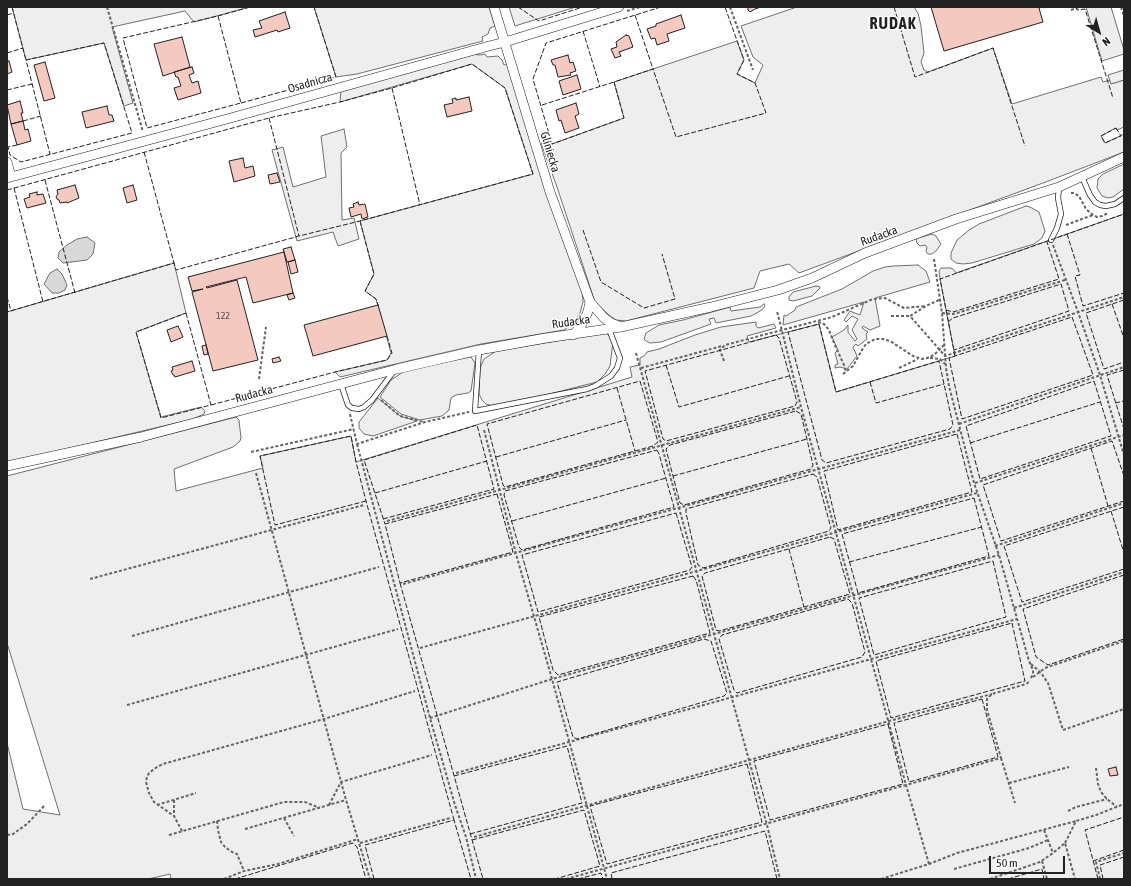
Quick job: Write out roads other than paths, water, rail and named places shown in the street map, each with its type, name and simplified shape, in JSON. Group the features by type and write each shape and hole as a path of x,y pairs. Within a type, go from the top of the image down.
{"street":[{"name":"Gliniecka","path":"494,7 550,192 590,302 604,318 621,327"},
{"name":"Osadnicza","path":"9,178 505,42 619,7"},
{"name":"Rudacka","path":"7,466 140,436 397,369 479,350 539,339 621,327 711,307 787,287 812,278 865,253 956,219 1059,187 1124,157"},
{"path":"7,162 9,178"},
{"path":"573,335 585,319 590,302"}],"lane":[{"path":"1082,177 1095,202 1100,205 1106,206 1115,204 1124,198"},
{"path":"1051,240 1057,228 1061,214 1058,198 1059,187"},
{"path":"479,350 474,411 587,390 595,386 611,376 617,368 620,358 609,329"},
{"path":"341,384 348,405 354,409 362,409 376,395 390,374 397,369"}],"district":[{"name":"RUDAK","path":"893,24"}]}
